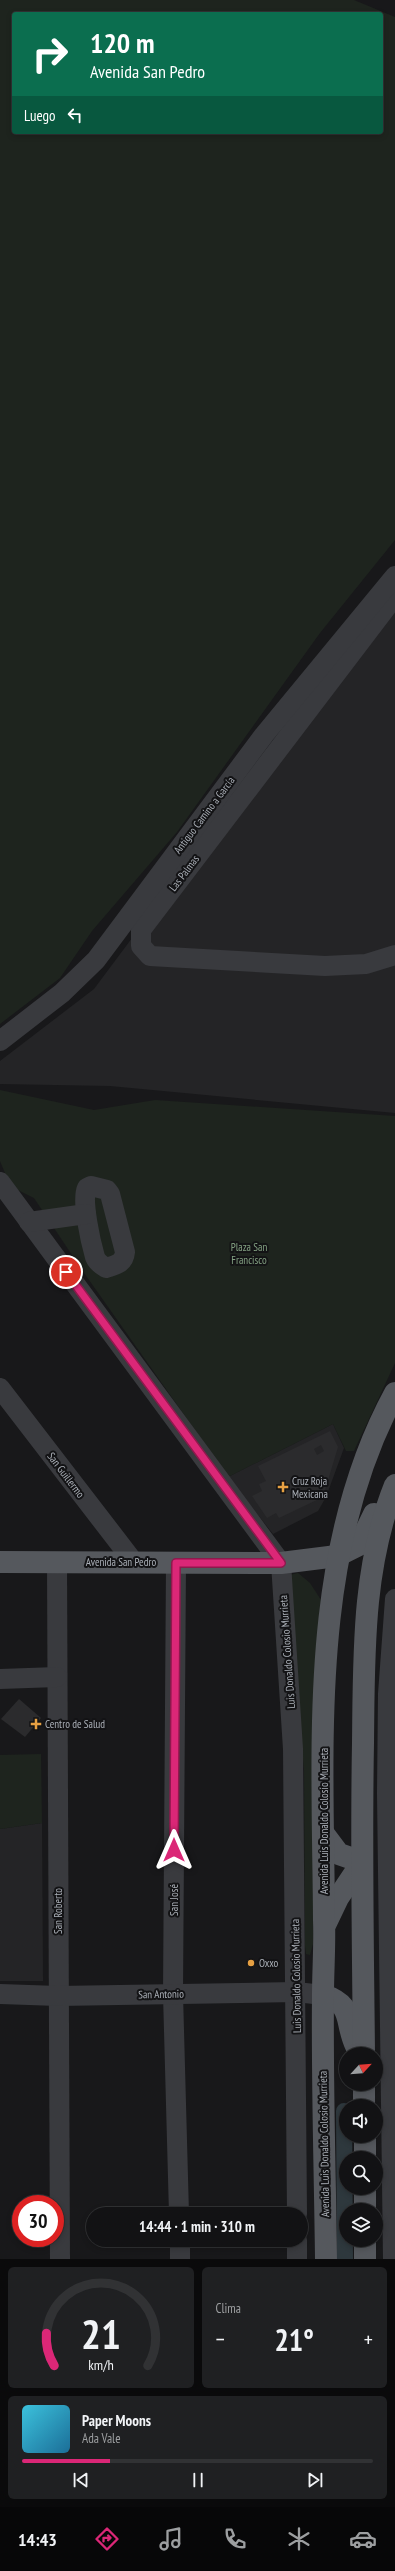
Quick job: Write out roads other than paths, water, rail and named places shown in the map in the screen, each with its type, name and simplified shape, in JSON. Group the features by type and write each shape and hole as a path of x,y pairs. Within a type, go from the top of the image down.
{"main road":[{"name":"Avenida Luis Donaldo Colosio Murrieta","path":"326,2259 323,1995 324,1694 337,1556 365,1458 395,1393"},
{"name":"Avenida San Pedro","path":"0,1562 57,1563 133,1561 176,1563 281,1563 337,1556 359,1545 376,1508 394,1487"},
{"path":"364,2047 362,1862 366,1603 375,1549 394,1487"},
{"path":"324,1834 339,1854 362,1862"},
{"path":"324,1926 338,1898 362,1862"},
{"path":"323,1995 336,1999 343,2005 358,2047"},
{"path":"365,2247 365,2259"}],"street":[{"name":"Antiguo Camino a García","path":"0,1041 62,993 96,960 264,735 395,576"},
{"name":"Las Palmas","path":"395,596 141,930 141,946 150,956 325,966 366,964 395,955"},
{"path":"0,1182 6,1204 29,1222 281,1563"},
{"path":"29,1222 86,1214"},
{"name":"San Guillermo","path":"0,1388 133,1561"},
{"name":"San Roberto","path":"57,1563 60,2259"},
{"name":"San José","path":"176,1563 173,1994 179,2207"},
{"name":"Luis Donaldo Colosio Murrieta","path":"281,1563 293,1749 297,2207"},
{"path":"393,2259 391,1694 395,1599"},
{"path":"0,1679 57,1677"},
{"path":"362,1862 392,1858"},
{"name":"San Antonio","path":"0,1994 58,1996 296,1992 323,1995"},
{"path":"365,2201 393,2207"},
{"path":"180,2247 180,2259"},
{"path":"297,2247 297,2259"}],"waterway":[{"path":"344,2143 345,2259"}],"place":[{"name":"Cruz Roja Mexicana","path":"283,1487"},
{"name":"Centro de Salud","path":"36,1724"},
{"name":"Oxxo","path":"251,1963"}],"park label":[{"name":"Plaza San Francisco","path":"249,1253"}]}
